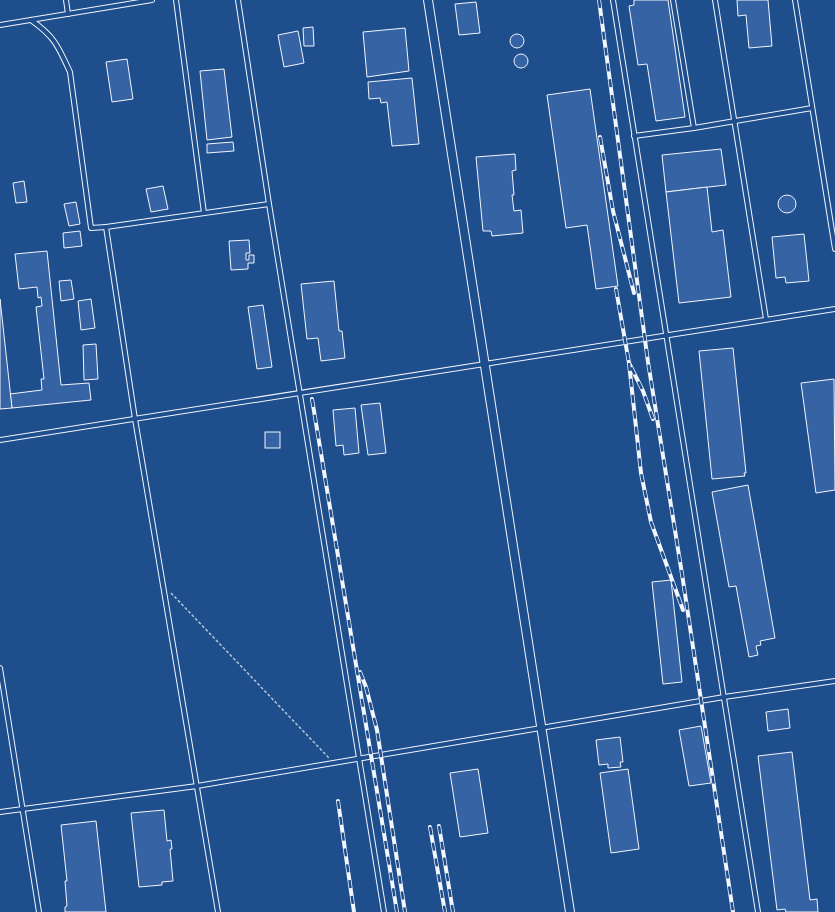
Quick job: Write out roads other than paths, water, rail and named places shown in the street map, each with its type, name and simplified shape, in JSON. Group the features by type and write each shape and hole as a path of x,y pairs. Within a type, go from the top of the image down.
{"street":[{"path":"428,0 543,728 570,912"}],"lane":[{"path":"66,0 68,14"},
{"path":"0,25 152,0"},
{"path":"176,0 204,213"},
{"path":"238,0 269,204 384,912"},
{"path":"612,0 758,912"},
{"path":"673,0 694,128"},
{"path":"715,0 766,319"},
{"path":"795,0 835,249"},
{"path":"31,20 48,32 60,48 70,72 91,228 269,204"},
{"path":"634,136 694,128 734,120 812,108"},
{"path":"106,227 135,419 218,912"},
{"path":"0,440 835,309"},
{"path":"0,668 39,912"},
{"path":"0,812 196,786 724,697 835,681"}],"railway":[{"path":"599,0 648,362 682,574 733,912"},
{"path":"600,137 613,211 634,293"},
{"path":"616,289 629,363 643,391 653,419"},
{"path":"629,363 641,473 651,522 683,610"},
{"path":"312,399 397,912"},
{"path":"360,672 366,687 377,730 405,912"},
{"path":"338,801 354,912"},
{"path":"439,826 453,912"},
{"path":"430,827 445,912"}]}
